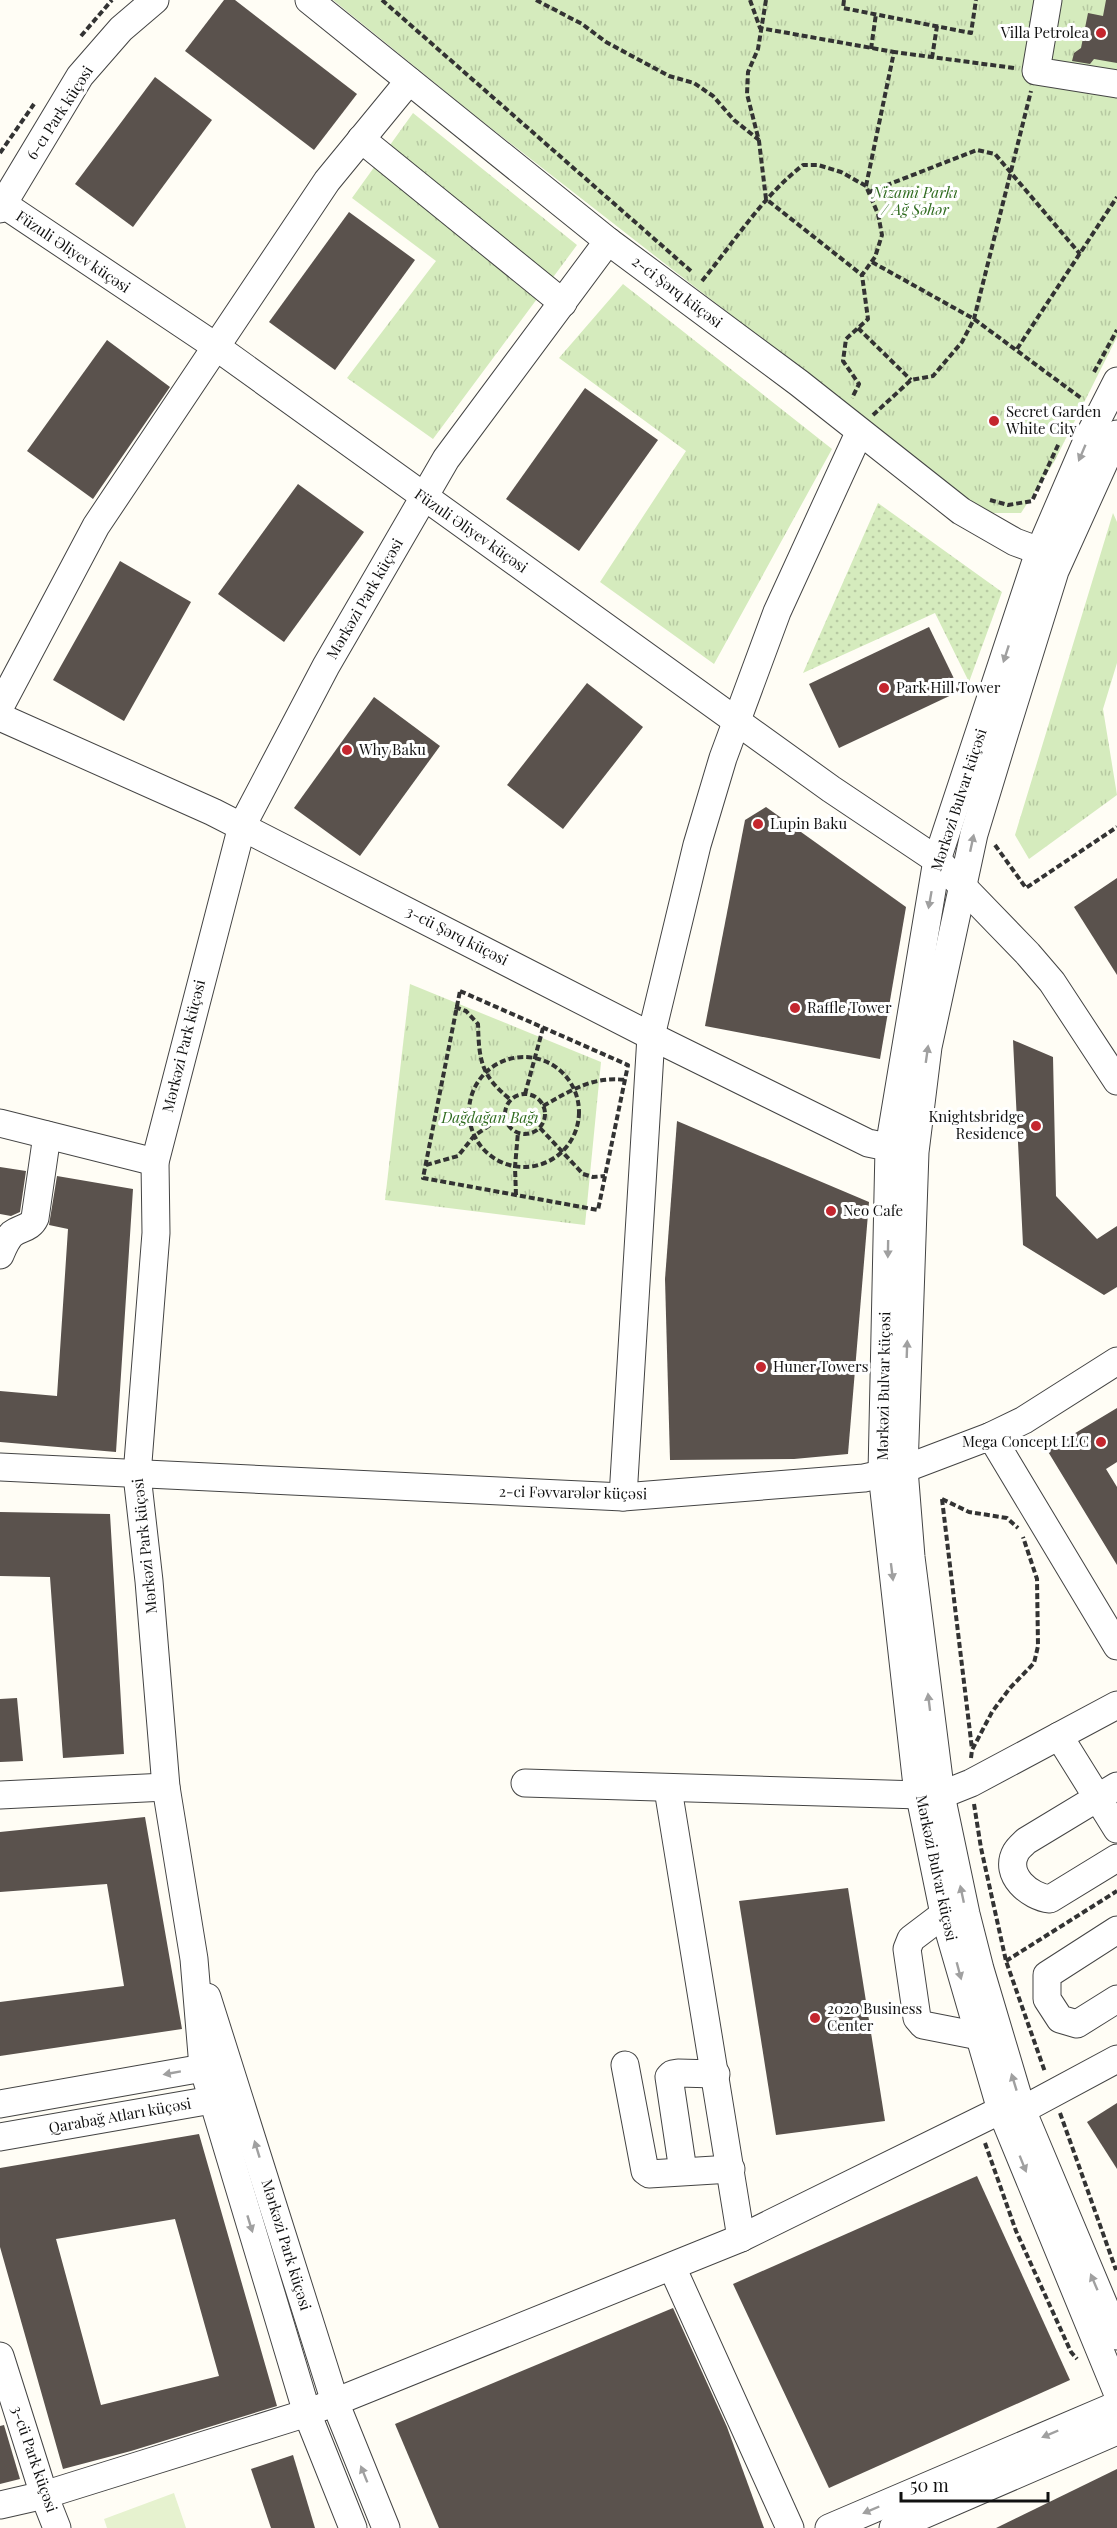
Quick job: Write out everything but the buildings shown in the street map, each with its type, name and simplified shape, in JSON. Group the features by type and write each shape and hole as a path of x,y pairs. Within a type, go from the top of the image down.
{"street":[{"name":"6-cı Park küçəsi","path":"1,207 80,76 122,29 155,0"},
{"name":"2-ci Şərq küçəsi","path":"309,0 608,241 799,384 866,424 962,511 1015,542 1050,555"},
{"path":"1048,0 1036,71 1117,84"},
{"path":"0,707 96,526 327,181 409,81"},
{"path":"361,139 563,303"},
{"name":"Füzuli Əliyev küçəsi","path":"1,207 215,346 424,498 737,719 831,789 937,861 1028,954 1052,982 1117,1081"},
{"name":"Mərkəzi Park küçəsi","path":"353,2528 308,2413 203,2067 194,1959 166,1787 149,1581 137,1475 156,1233 155,1162 242,826 326,666 446,459 608,241"},
{"name":"Mərkəzi Bulvar küçəsi","path":"1117,381 1089,436 1050,555 937,861 902,1150 893,1471 911,1557 930,1795 944,1914 1000,2114 1117,2392"},
{"path":"623,1497 637,1083 651,1036 697,845 737,719 777,612 866,424"},
{"name":"Mərkəzi Bulvar küçəsi","path":"902,1150 928,1047 974,834 1050,555 1108,480 1117,434"},
{"name":"3-cü Şərq küçəsi","path":"0,717 242,826 651,1036 868,1143 902,1150"},
{"path":"0,1123 155,1162"},
{"path":"4,1240 29,1227 35,1218 47,1135"},
{"name":"2-ci Fəvvarələr küçəsi","path":"0,1467 623,1497 864,1478 893,1471 991,1436 1024,1420 1117,1360"},
{"path":"991,1436 1117,1646"},
{"path":"525,1783 930,1795 971,1783 1117,1705"},
{"path":"1059,1737 1107,1792 1117,1829"},
{"path":"0,1795 166,1787"},
{"path":"668,1789 741,2238"},
{"path":"1107,1792 1026,1841 1015,1853 1013,1869 1022,1887 1039,1898 1050,1899 1117,1858"},
{"name":"Mərkəzi Bulvar küçəsi","path":"930,1795 980,1969 1000,2114 1117,2336"},
{"path":"944,1914 911,1940 906,1948 917,2018 923,2025 979,2036"},
{"path":"1117,1930 1047,1975 1047,2000 1060,2019 1077,2024 1117,1999"},
{"name":"Mərkəzi Park küçəsi","path":"194,1959 240,2094 335,2402 386,2528"},
{"path":"0,2505 44,2495 308,2413 741,2238 1117,2059"},
{"path":"0,2104 230,2063"},
{"path":"625,2065 645,2171 649,2174 731,2169"},
{"path":"683,2171 669,2077 678,2073 716,2074"},
{"name":"Qarabağ Atları küçəsi","path":"0,2137 240,2094"},
{"path":"672,2267 790,2528"},
{"name":"3-cü Park küçəsi","path":"0,2356 44,2495 57,2528"},
{"path":"829,2528 1117,2405"},
{"path":"893,2528 1117,2431"}],"path":[{"path":"382,0 668,252"},
{"path":"536,0 582,24 606,42 669,76 694,83 713,96 734,120 759,141"},
{"path":"750,0 760,27"},
{"path":"766,0 758,49 748,72 747,94 759,141 766,199 862,275 868,319 846,339 843,361 859,384 852,399"},
{"path":"844,0 843,8 971,33 976,0"},
{"path":"870,49 876,14"},
{"path":"932,58 937,26"},
{"path":"760,27 870,49 1036,71 974,319 962,342 933,376 911,380 866,424"},
{"path":"866,186 894,52"},
{"path":"869,192 977,150 995,154 1080,254"},
{"path":"702,281 766,199 803,165 818,165 841,172 866,186 878,214 882,235 872,262 862,275"},
{"path":"1017,349 1117,197"},
{"path":"872,262 974,319 1081,398"},
{"path":"858,328 911,380"},
{"path":"993,842 1026,888 1117,827"},
{"path":"460,991 628,1065 637,1083 605,1176 598,1210 423,1178 455,1007 460,991"},
{"path":"455,1007 466,1011 478,1024 478,1050 485,1074 511,1100"},
{"path":"525,1094 543,1028"},
{"path":"533,1058 557,1069 574,1089 578,1102 577,1128 563,1151 541,1165 515,1167 491,1156 474,1136 470,1123 470,1103 477,1084 485,1074 507,1060 533,1058"},
{"path":"543,1106 574,1089 604,1079 637,1083"},
{"path":"426,1165 458,1156 474,1136 506,1114 511,1100 525,1094 532,1095 543,1106 545,1113 540,1128 526,1134 512,1128 506,1114"},
{"path":"540,1128 583,1174 593,1177 605,1176"},
{"path":"516,1195 515,1167 518,1132"},
{"path":"942,1499 972,1750"},
{"path":"1006,1961 1117,1891"},
{"path":"1000,2114 992,2166 1016,2231 1071,2352 1082,2365"}],"green space":[{"name":"Nizami Parkı / Ağ Şəhər","path":"333,0 1117,0 1117,337 1054,462 1021,513 985,513 478,118"},
{"path":"413,113 577,245 433,439 347,378 436,261 352,198"},
{"path":"623,284 832,449 714,664 600,582 686,451 559,358"},
{"path":"878,503 1002,592 969,682 935,613 803,673"},
{"path":"1113,513 1117,522 1117,663 1103,709 1117,795 1029,859 1015,835"},
{"name":"Dağdağan Bağı","path":"410,984 601,1062 585,1225 385,1200"},
{"path":"174,2493 186,2528 107,2528 104,2519"}],"place":[{"name":"Villa Petrolea","path":"1101,33"},
{"name":"Secret Garden White City","path":"994,421"},
{"name":"Park Hill Tower","path":"884,688"},
{"name":"Why Baku","path":"347,750"},
{"name":"Lupin Baku","path":"758,824"},
{"name":"Raffle Tower","path":"795,1008"},
{"name":"Knightsbridge Residence","path":"1036,1126"},
{"name":"Neo Cafe","path":"831,1211"},
{"name":"Huner Towers","path":"761,1367"},
{"name":"Mega Concept LLC","path":"1101,1442"},
{"name":"2020 Business Center","path":"815,2018"}]}
